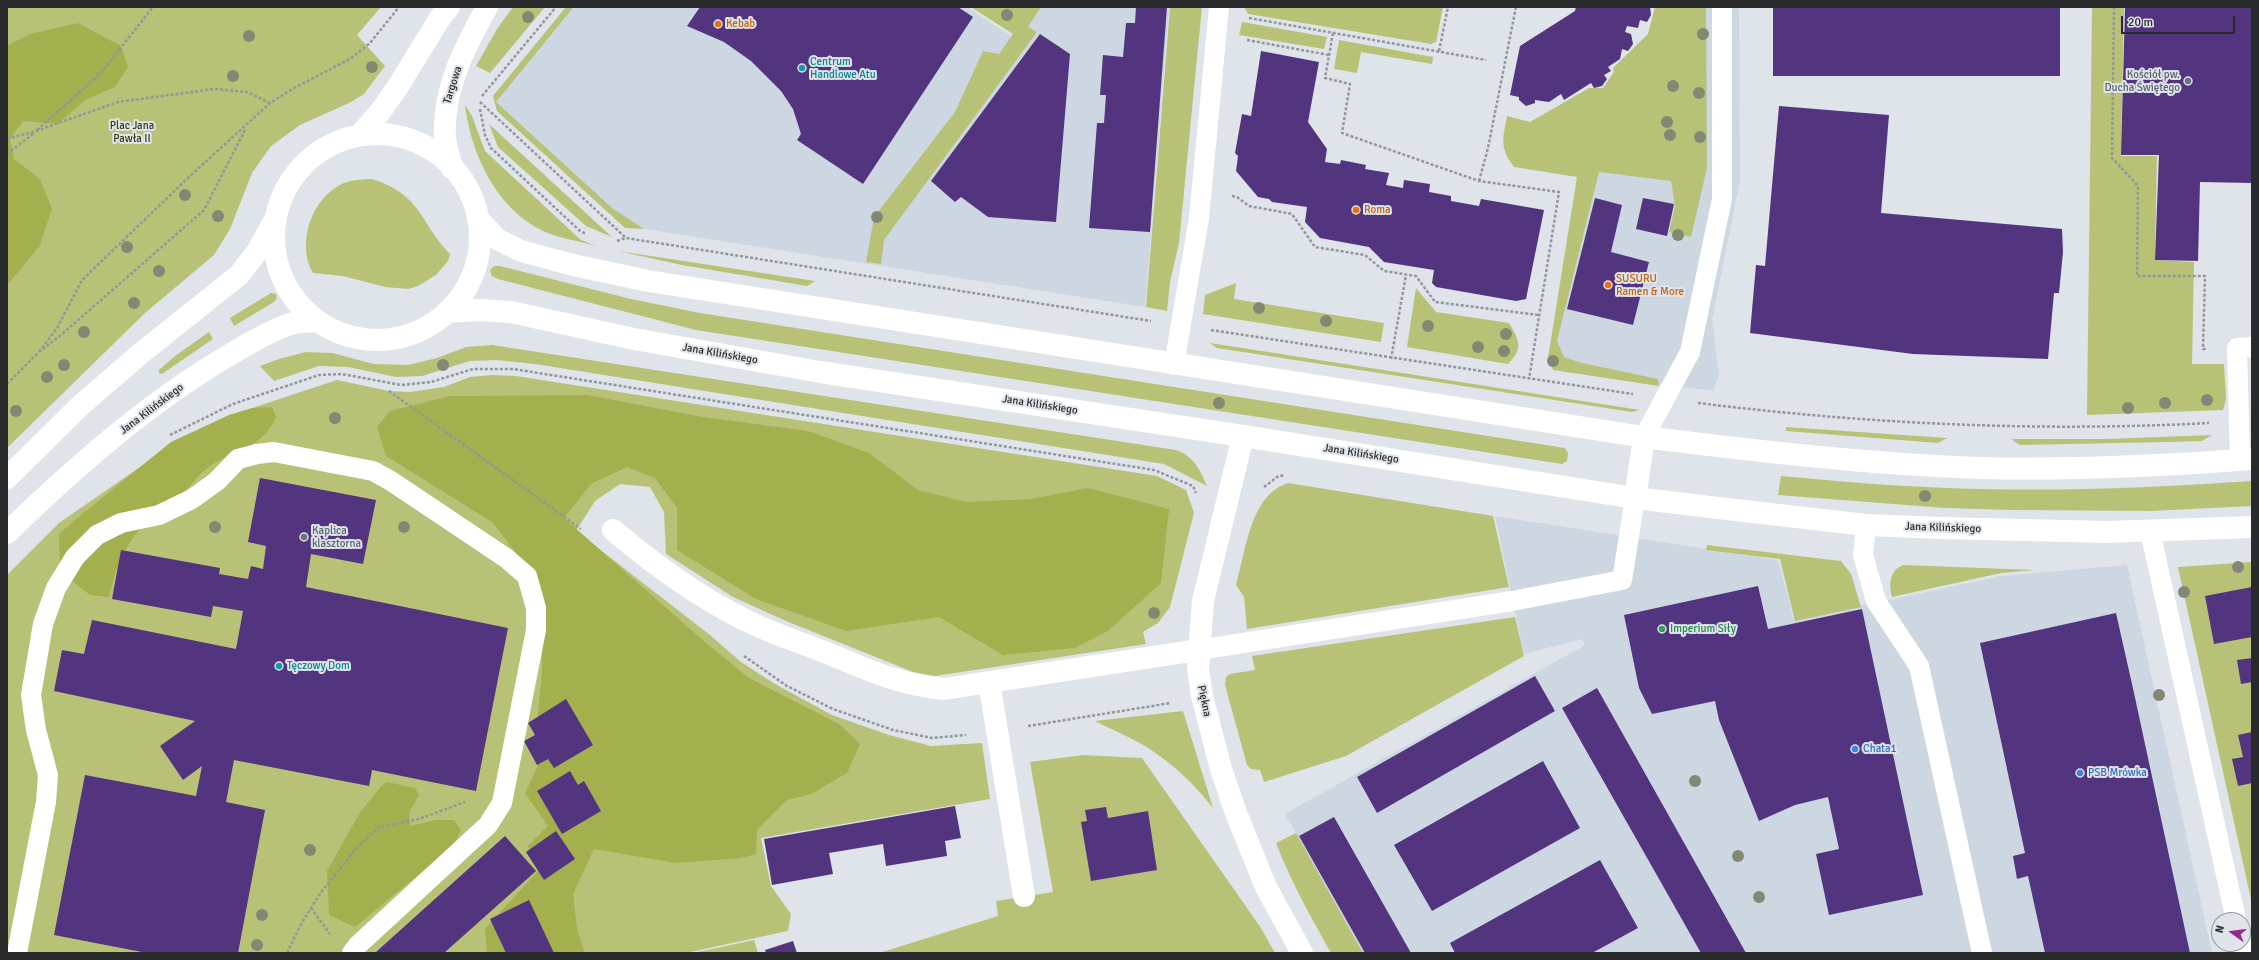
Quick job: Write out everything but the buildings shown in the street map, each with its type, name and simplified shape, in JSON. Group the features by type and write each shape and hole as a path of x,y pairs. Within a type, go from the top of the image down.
{"street":[{"path":"360,135 380,112 440,18 449,7"},
{"name":"Targowa","path":"452,168 445,140 445,112 452,81 470,38 487,7"},
{"path":"7,478 81,405 239,275 257,252 276,216 282,197 292,178 306,163 322,150 341,141 360,135 378,134 411,140 440,156 464,183 473,200 478,219 480,236 474,269 459,300 447,312 431,324 413,334 394,339 373,340 354,338 334,331 317,321 300,305 286,286 277,264 274,240 276,216"},
{"path":"478,219 497,239 520,251 648,282 1644,437 1770,453 1979,468 2110,467 2246,459"},
{"name":"Jana Kilińskiego","path":"447,312 510,312 634,339 820,372 1243,436 1635,498 1866,525 2106,532 2252,527"},
{"name":"Jana Kilińskiego","path":"7,533 32,509 122,432 211,366 262,336 291,324 317,321"},
{"name":"Piękna","path":"1243,436 1203,601 1198,650 1198,669 1202,696 1221,769 1248,844 1266,887 1302,953"},
{"path":"1635,498 1644,437"},
{"path":"613,530 651,563 710,601 760,626 883,677 917,686 944,689 1198,650"},
{"path":"989,682 1024,896"}],"lane":[{"path":"1174,365 1199,218 1219,7"},
{"path":"1644,437 1690,352 1722,199 1722,7"},
{"path":"2245,348 2239,421 2246,459"},
{"path":"17,953 46,802 48,775 36,730 30,695 43,624 56,588 75,557 97,535 121,523 159,515 192,499 217,481 238,459 257,454 274,452 373,471 506,558 527,576 536,608 536,630 502,803 488,825 358,945 352,953"},
{"path":"1198,650 1504,602 1622,580 1635,498"},
{"path":"1866,525 1863,554 1876,601 1919,666 1982,953"},
{"path":"2150,531 2234,912"}],"path":[{"path":"7,154 36,131 100,74 153,7"},
{"path":"7,384 39,352 57,328 82,280 189,177 247,126 270,103 294,88 350,59 370,43 399,7"},
{"path":"556,7 478,101 484,135 491,148 580,231 589,236"},
{"path":"1439,51 1448,7"},
{"path":"1479,181 1488,148 1516,7"},
{"path":"2114,7 2112,158 2138,186 2137,276 2205,276 2202,349 2245,348"},
{"path":"1244,17 1486,60"},
{"path":"1333,33 1325,78 1350,84 1342,133 1479,181 1559,192 1529,379"},
{"path":"1243,40 1329,55"},
{"path":"7,139 36,131 118,102 214,89 247,92 270,103"},
{"path":"478,101 626,238 612,243"},
{"path":"39,352 62,335 204,210 247,126"},
{"path":"1230,196 1237,197 1249,206 1292,214 1315,247 1366,255 1384,271 1416,276 1436,302 1539,315"},
{"path":"1391,359 1406,274"},
{"path":"166,438 232,404 319,375 342,374 401,385 431,382 473,369 513,369 1154,470 1193,486 1198,497"},
{"path":"1773,413 1882,422 2042,428 2239,421"},
{"path":"287,953 321,892 356,849 379,827 419,819 456,807 482,794 506,777"},
{"path":"311,908 335,940"}],"shaded area":[{"path":"566,7 967,7 1011,36 1031,7 1169,7 1145,307 625,226 497,110 493,96"},
{"path":"1703,7 1739,7 1740,180 1712,320 1719,375 1713,391 1553,370 1549,358 1596,168"},
{"path":"1495,516 1778,560 1794,620 2001,576 2127,565 2212,953 1363,953 1285,814 1585,645 1582,639 1524,654"}],"green space":[{"name":"Plac Jana Pawła II","path":"7,7 381,7 357,35 385,66 364,94 349,103 300,125 271,146 252,173 230,229 214,255 145,313 7,448"},
{"path":"513,7 545,7 490,73 476,66 497,29"},
{"path":"566,7 572,7 572,9 496,102 612,208 644,229 625,228 497,111 493,96"},
{"path":"971,7 1041,7 1028,27 1037,32 884,240 881,264 866,262 874,217 955,112 983,51 999,54 1013,34"},
{"path":"1170,7 1202,7 1179,243 1170,282 1167,311 1146,307"},
{"path":"1244,7 1443,7 1436,42 1431,44 1248,14"},
{"path":"1655,7 1706,7 1707,168 1691,237 1669,232 1675,206 1671,181 1599,172 1557,341 1564,357 1582,363 1658,379 1659,386 1553,370 1548,358 1577,177 1514,167 1506,154 1503,142 1507,116 1530,122 1589,88 1603,88 1614,72 1613,68 1648,34"},
{"path":"2092,7 2124,7 2121,156 2157,156 2155,260 2194,262 2192,364 2224,364 2226,399 2223,410 2087,415"},
{"path":"1242,22 1327,37 1324,49 1239,35"},
{"path":"78,23 121,46 128,67 115,87 85,100 58,124 23,121 10,139 14,159 40,179 52,209 39,247 7,285 7,46 30,34"},
{"path":"1339,40 1433,57 1432,64 1361,52 1357,73 1334,69"},
{"path":"465,105 472,116 485,151 581,240 596,246 547,233 525,220 511,208 498,193 480,160 473,142"},
{"path":"489,124 612,237 586,226 498,147"},
{"path":"372,179 388,185 410,201 450,254 448,261 436,275 418,286 408,289 385,287 343,276 313,273 308,261 306,249 310,222 315,210 332,190 344,183"},
{"path":"618,251 815,281 807,286 682,265"},
{"path":"494,266 500,266 631,299 700,313 1565,448 1568,453 1567,461 1562,464 696,330 498,279 492,276 490,270"},
{"path":"1236,283 1234,299 1384,323 1381,342 1203,314 1205,295"},
{"path":"1416,288 1436,312 1509,323 1518,344 1518,348 1513,358 1508,364 1407,347"},
{"path":"271,293 276,294 277,298 274,302 234,326 230,318"},
{"path":"209,332 213,339 162,374 159,373 159,370 175,356"},
{"path":"1210,343 1640,410 1632,412 1217,348"},
{"path":"492,345 1176,450 1187,456 1196,464 1207,486 1164,464 535,364 496,360 470,361 422,376 396,377 348,367 319,366 274,381 260,366 306,352 332,353 374,364 408,365 437,358 466,347"},
{"path":"493,375 516,376 1157,476 1186,490 1194,513 1170,607 1158,623 1143,632 1146,644 935,676 913,672 786,621 733,597 666,554 664,512 650,487 620,484 595,501 576,531 710,635 741,662 775,684 832,715 889,735 931,746 982,743 990,799 761,838 771,886 791,914 788,931 686,953 7,953 7,575 59,523 166,449 255,407 337,380 389,391 410,392 444,387 470,377"},
{"path":"587,395 703,417 808,431 869,453 918,490 966,502 1031,499 1088,488 1169,509 1161,583 1109,630 1075,648 1003,655 939,617 846,631 756,599 677,550 677,508 655,478 627,467 591,484 564,518 706,643 749,678 839,724 860,744 847,773 811,794 787,800 757,830 756,854 741,858 676,863 594,849 573,894 577,930 585,953 487,953 485,929 538,871 528,846 548,826 525,793 537,768 536,732 542,674 541,585 492,522 386,456 377,427 390,411 450,396"},
{"path":"272,407 276,417 270,428 263,436 247,447 209,467 179,497 153,516 134,536 123,555 115,575 109,597 90,595 60,571 59,534 171,442 229,415 252,408"},
{"path":"1786,427 1947,438 1938,443 1786,431"},
{"path":"2212,435 2202,441 2020,445 2011,439 2106,439"},
{"path":"1781,476 1905,486 2023,490 2176,486 2252,481 2252,506 2150,511 1945,508 1778,495"},
{"path":"1288,483 1493,516 1509,587 1247,629 1244,597 1236,585 1247,541 1257,512 1265,499 1275,489"},
{"path":"1707,545 1841,561 1851,574 1861,607 1795,621 1780,559 1706,550"},
{"path":"2252,562 2252,904 2178,567"},
{"path":"1903,565 2035,570 2001,573 1892,597 1890,587 1891,578 1895,571"},
{"path":"1515,617 1524,656 1346,756 1264,782 1260,770 1251,769 1247,765 1225,685 1226,677 1230,674 1255,670 1252,656"},
{"path":"1183,711 1213,808 1199,791 1166,760 1135,740 1095,721"},
{"path":"1083,755 1142,758 1261,928 1275,953 879,953 998,916 996,901 1053,892 1030,762"},
{"path":"387,782 415,788 419,795 409,813 410,826 436,820 454,820 461,830 453,846 355,927 329,915 327,871 359,814 381,786"},
{"path":"1296,833 1363,953 1331,953 1295,885 1276,843"},
{"path":"754,940 758,953 693,953"}],"place":[{"name":"Kebab","path":"718,24"},
{"name":"Centrum Handlowe Atu","path":"802,68"},
{"name":"Kościół pw. Ducha Świętego","path":"2188,81"},
{"name":"Roma","path":"1356,210"},
{"name":"SUSURU Ramen & More","path":"1608,285"},
{"name":"Kaplica klasztorna","path":"304,537"},
{"name":"Imperium Siły","path":"1662,629"},
{"name":"Tęczowy Dom","path":"279,666"},
{"name":"Chata1","path":"1855,749"},
{"name":"PSB Mrówka","path":"2080,773"}]}
